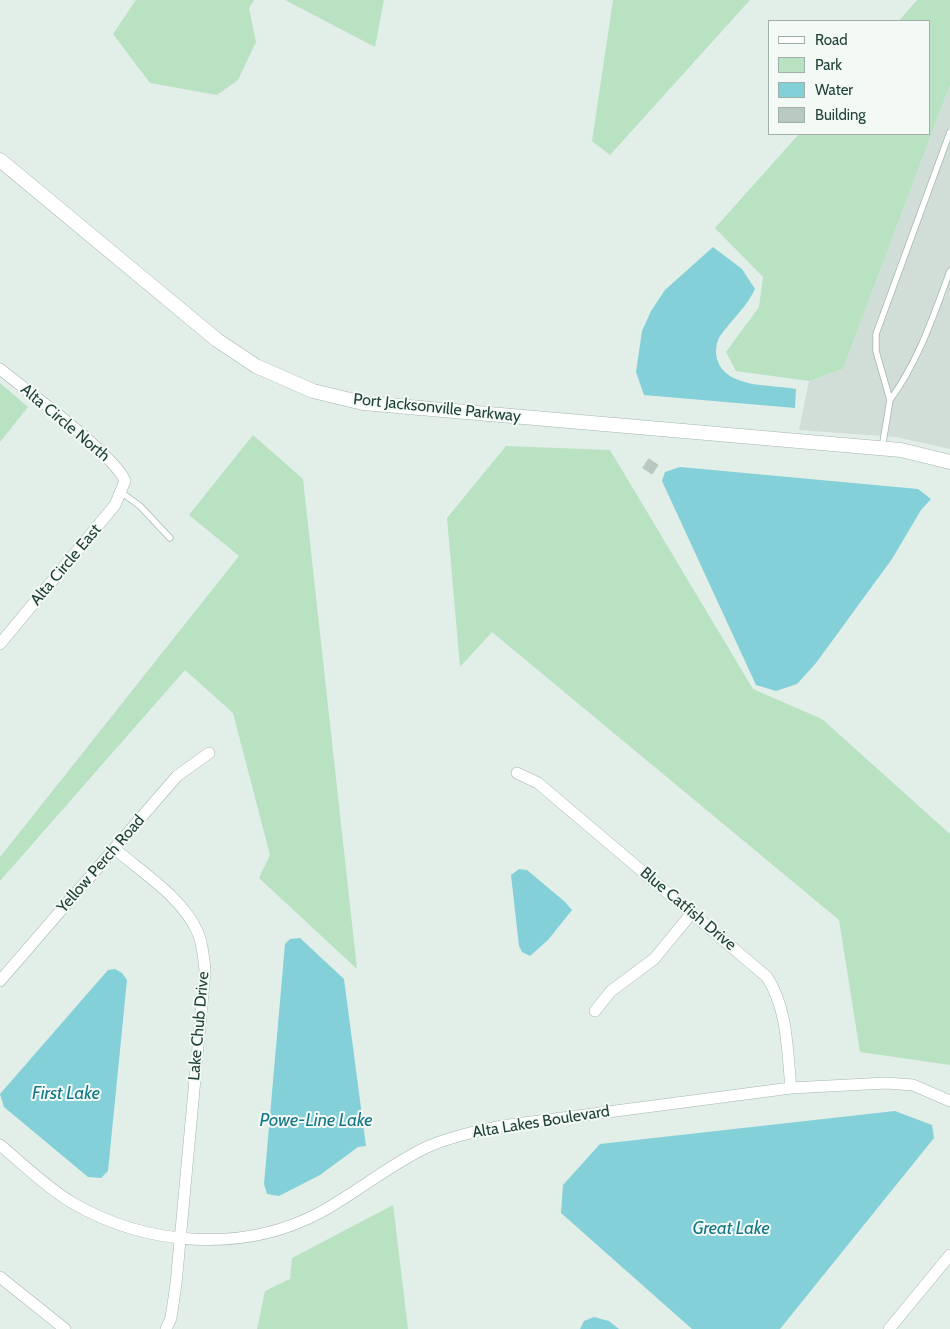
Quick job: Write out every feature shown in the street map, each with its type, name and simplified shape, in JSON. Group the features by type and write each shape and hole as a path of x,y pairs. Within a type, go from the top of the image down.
{"street":[{"name":"Port Jacksonville Parkway","path":"0,160 217,340 256,366 312,391 364,403 901,450 950,462"},
{"name":"Alta Circle North","path":"0,368 98,449 121,471 125,481"},
{"name":"Alta Circle East","path":"0,644 115,505 122,493 125,481"},
{"name":"Yellow Perch Road","path":"0,981 177,776 209,754"},
{"name":"Blue Catfish Drive","path":"517,773 538,783 767,977 784,1012 791,1088"},
{"name":"Lake Chub Drive","path":"114,849 176,902 189,917 198,934 203,952 205,971 174,1302 166,1329"},
{"path":"594,1011 611,991 654,959 692,913"},
{"name":"Alta Lakes Boulevard","path":"0,1145 54,1191 88,1211 136,1230 179,1240 245,1237 300,1223 348,1196 402,1160 426,1148 460,1136 546,1119 791,1088 886,1083 913,1086 950,1101"},
{"path":"889,1329 950,1255"},
{"path":"0,1277 65,1329"}],"lane":[{"path":"882,449 890,400 876,351 876,334 950,132"},
{"path":"890,400 906,378 923,344 950,271"},
{"path":"122,493 140,506 170,538"}],"shaded area":[{"path":"950,85 950,449 896,437 799,430 809,381 843,369"}],"green space":[{"path":"136,0 254,0 249,8 256,42 238,80 217,95 150,83 113,34"},
{"path":"285,0 384,0 375,47"},
{"path":"613,0 750,0 610,155 592,141"},
{"path":"917,0 950,0 950,85 843,369 809,381 736,371 726,352 759,307 763,277 715,228 798,135 930,135 930,20 900,20"},
{"path":"0,383 28,407 0,442"},
{"path":"253,435 303,479 357,969 259,878 270,855 233,713 185,670 0,881 0,857 239,556 189,515"},
{"path":"506,446 610,450 753,689 822,719 950,834 950,1065 860,1052 839,920 492,632 460,667 447,518"},
{"path":"393,1205 408,1329 257,1329 265,1291 290,1279 292,1258"}],"water":[{"path":"713,247 742,269 755,289 719,339 716,353 722,369 729,376 750,383 796,389 795,408 644,395 636,372 642,331 651,311 665,290"},
{"path":"680,467 918,489 931,499 921,510 892,559 816,663 797,684 776,691 756,685 662,481 665,472"},
{"path":"519,869 527,870 572,910 548,940 530,956 522,952 519,946 511,875"},
{"name":"Powe-Line Lake","path":"300,938 344,979 366,1146 358,1147 320,1175 279,1196 267,1194 264,1184 285,944 290,939"},
{"name":"First Lake","path":"115,969 122,973 127,980 108,1171 101,1178 88,1177 4,1107 0,1094 108,970"},
{"name":"Great Lake","path":"895,1111 932,1125 934,1138 780,1329 692,1329 561,1213 563,1185 600,1144"},
{"path":"594,1317 609,1321 619,1329 580,1329 584,1321"}],"building":[{"path":"649,459 658,465 652,474 643,468"}]}
